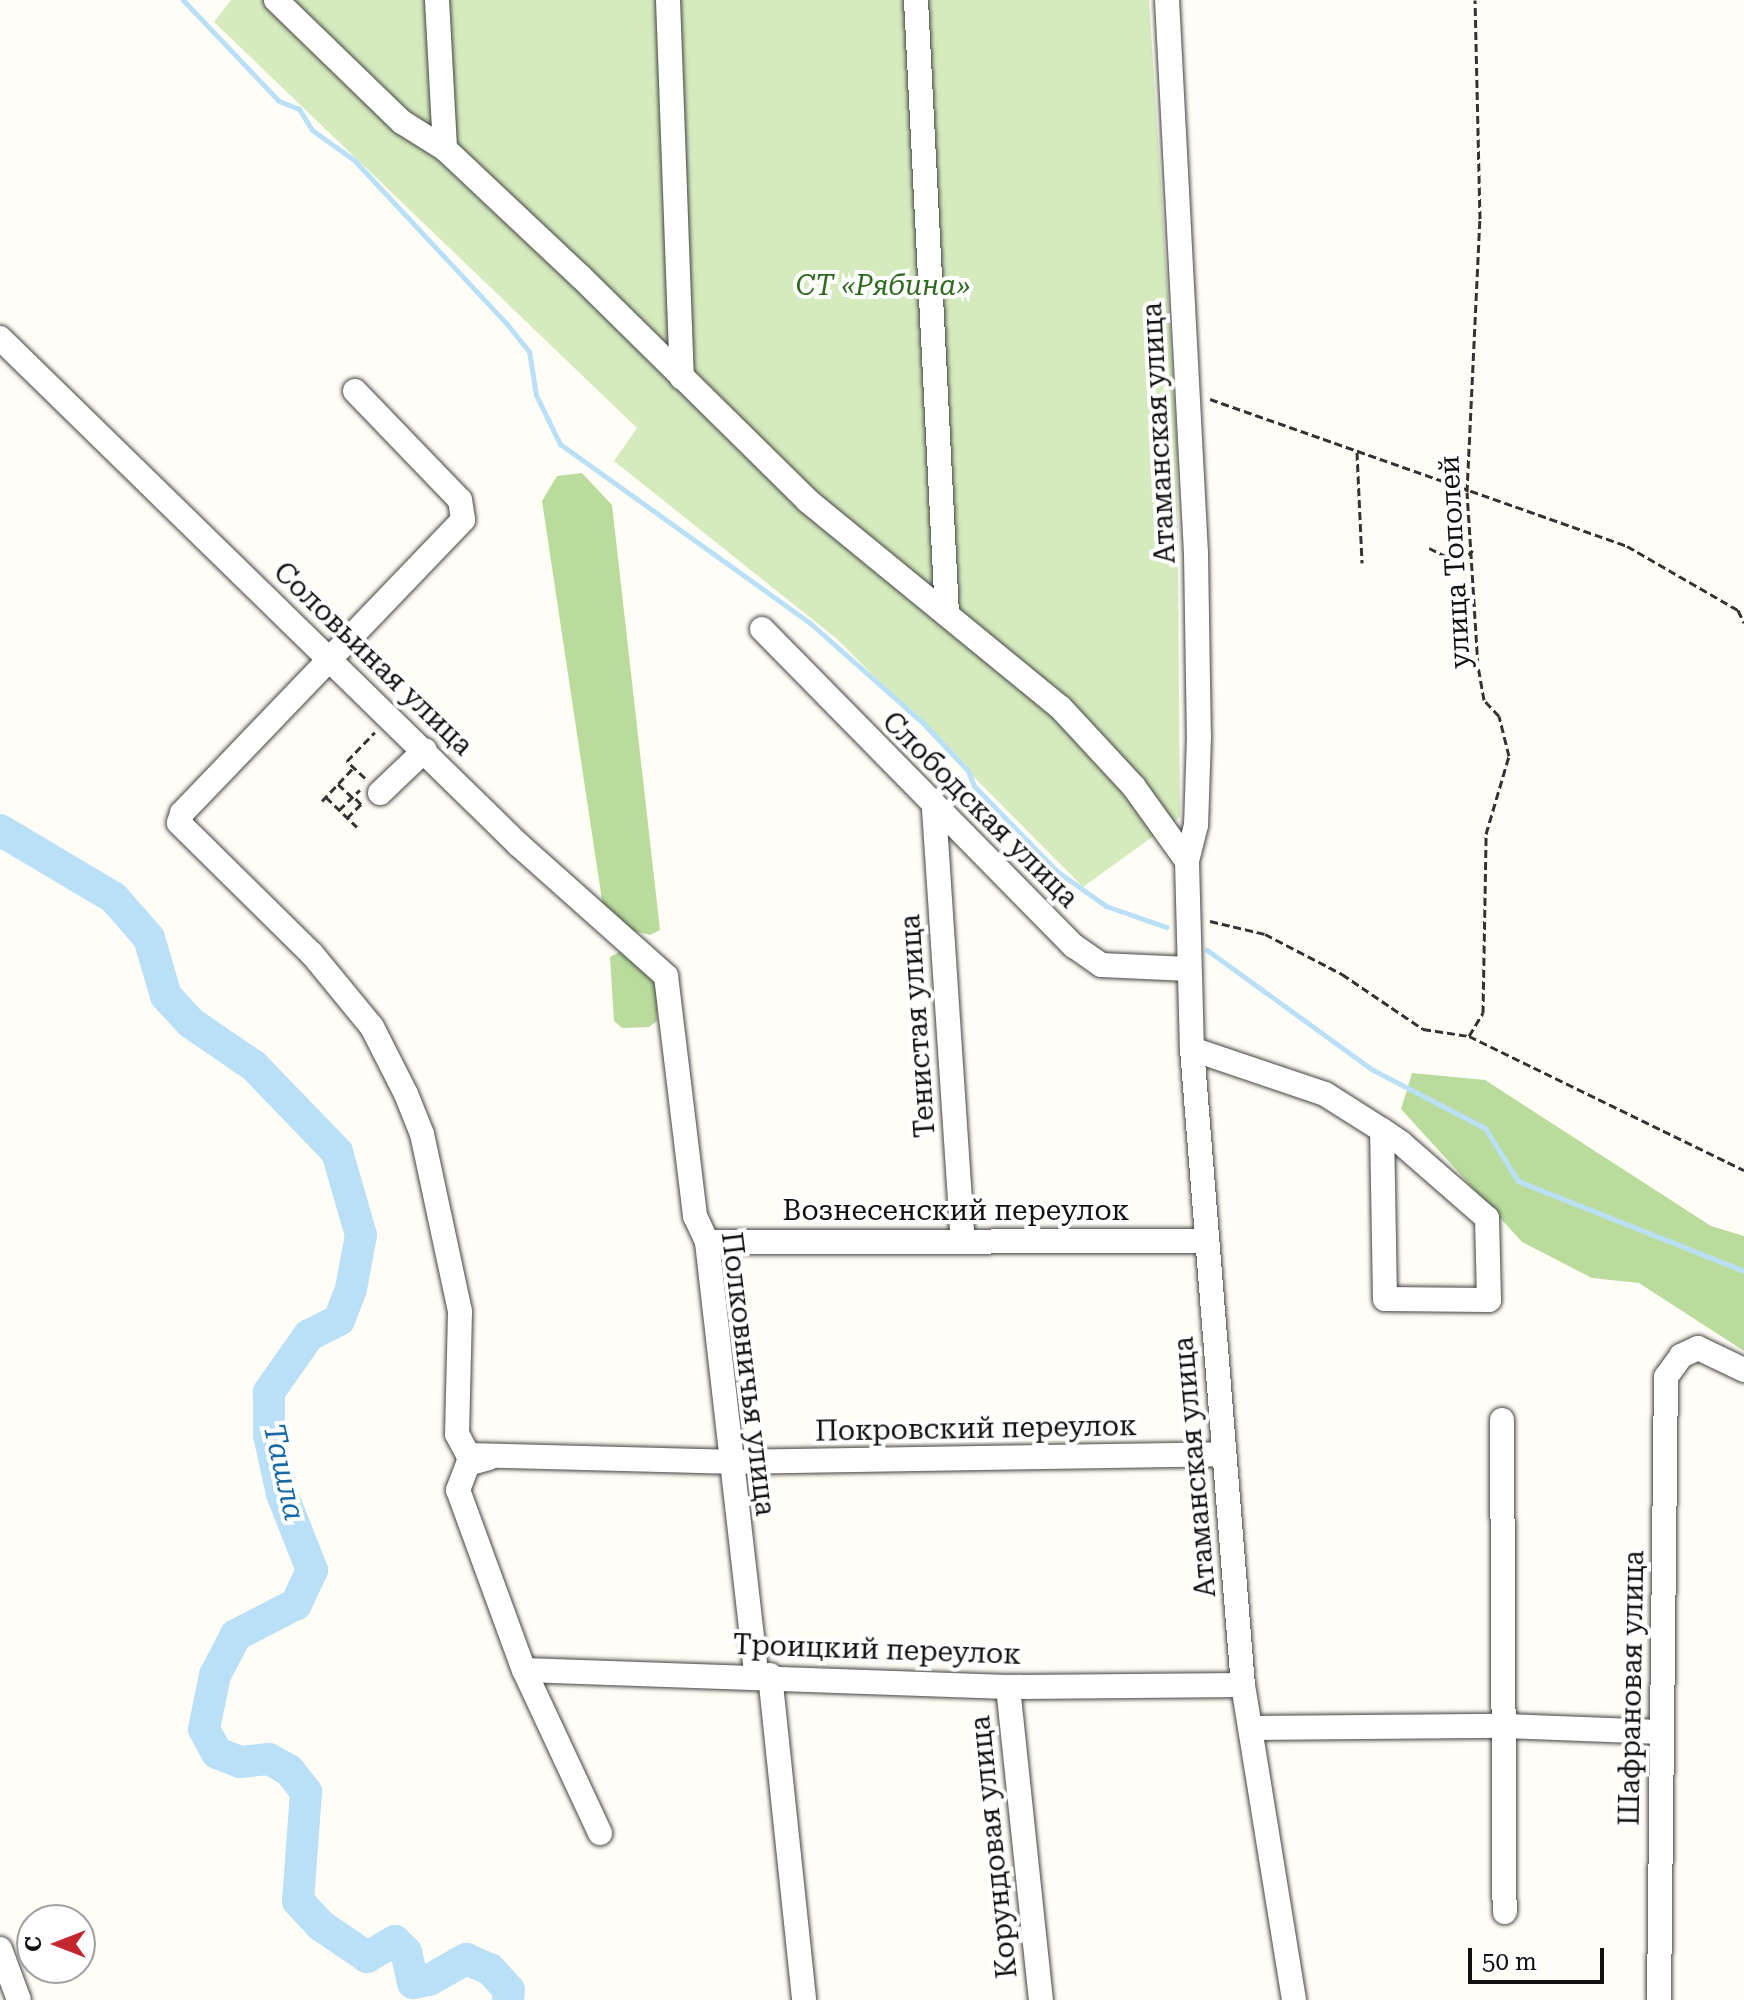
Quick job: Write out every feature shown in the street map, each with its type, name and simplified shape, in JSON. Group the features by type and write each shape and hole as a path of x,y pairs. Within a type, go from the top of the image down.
{"street":[{"path":"276,0 402,122 445,149 808,501 1060,707 1134,787 1187,861"},
{"path":"437,0 445,149"},
{"path":"668,0 682,378"},
{"path":"916,0 947,614"},
{"name":"Атаманская улица","path":"1167,0 1188,407 1199,736 1196,825 1187,861 1186,925 1192,1049 1243,1685 1294,2000"},
{"name":"Соловьиная улица","path":"0,338 519,845 666,976 673,1035"},
{"path":"355,391 460,500 465,512 458,530 182,813 179,823 312,954 372,1027 406,1094 422,1134 460,1312 457,1434 468,1455 490,1458"},
{"name":"Слободская улица","path":"762,629 934,809 1074,946 1101,965 1189,969"},
{"path":"380,793 425,750"},
{"name":"Тенистая улица","path":"934,809 963,1240"},
{"name":"Полковничья улица","path":"673,1035 695,1216 707,1242 729,1462 763,1675 804,2000"},
{"path":"1192,1049 1325,1094 1382,1130 1487,1218 1489,1300 1385,1299 1382,1130"},
{"name":"Вознесенский переулок","path":"707,1242 1206,1241"},
{"name":"Шафрановая улица","path":"1659,2000 1666,1377 1681,1356 1698,1348 1744,1370"},
{"path":"1502,1420 1505,1912"},
{"name":"Покровский переулок","path":"490,1458 729,1462 1224,1454"},
{"path":"490,1458 468,1464 458,1490 519,1664 600,1833"},
{"name":"Троицкий переулок","path":"519,1664 1008,1687 1243,1685"},
{"name":"Корундовая улица","path":"1008,1687 1041,2000"},
{"path":"1251,1728 1505,1726 1661,1732"},
{"path":"0,1949 19,2000"}],"path":[{"name":"улица Тополей","path":"1469,1036 1483,1013 1486,834 1509,756 1499,716 1484,700 1480,677 1467,492 1480,219 1475,0"},
{"path":"1188,407 1199,395 1627,546 1738,610 1744,623"},
{"path":"1357,452 1362,563"},
{"path":"1429,548 1460,563 1473,550"},
{"path":"339,810 368,782 347,761 376,732 382,738"},
{"path":"354,767 324,799 357,827"},
{"path":"338,784 361,804 347,818"},
{"path":"1186,925 1216,920 1265,934 1342,974 1423,1029 1469,1036 1744,1170"}],"green space":[{"name":"СТ «Рябина»","path":"231,0 1149,0 1177,438 1180,817 1083,887 837,639 614,461 637,428 214,22"},
{"path":"582,473 612,505 660,930 650,935 629,930 603,907 542,501 557,476"},
{"path":"621,951 657,985 657,1021 649,1027 622,1028 614,1021 610,957"},
{"path":"1412,1073 1485,1080 1711,1226 1744,1236 1744,1351 1639,1283 1592,1278 1522,1242 1401,1109"}],"waterway":[{"path":"183,0 279,101 299,109 312,130 354,160 506,323 529,351 536,395 560,444 810,623 923,723 968,771 974,786 1058,872 1106,906 1166,927"},
{"name":"Ташла","path":"0,830 114,898 149,938 166,996 191,1023 254,1066 337,1152 361,1235 351,1289 339,1320 309,1335 269,1392 269,1435 282,1494 312,1570 296,1604 236,1635 215,1675 204,1729 217,1753 240,1762 269,1759 289,1770 306,1792 298,1901 320,1925 367,1957 395,1941 406,1952 413,1983 429,1980 466,1959 490,1969 509,1990 508,2000"},
{"path":"1207,950 1373,1070 1485,1128 1518,1181 1744,1271"}]}
